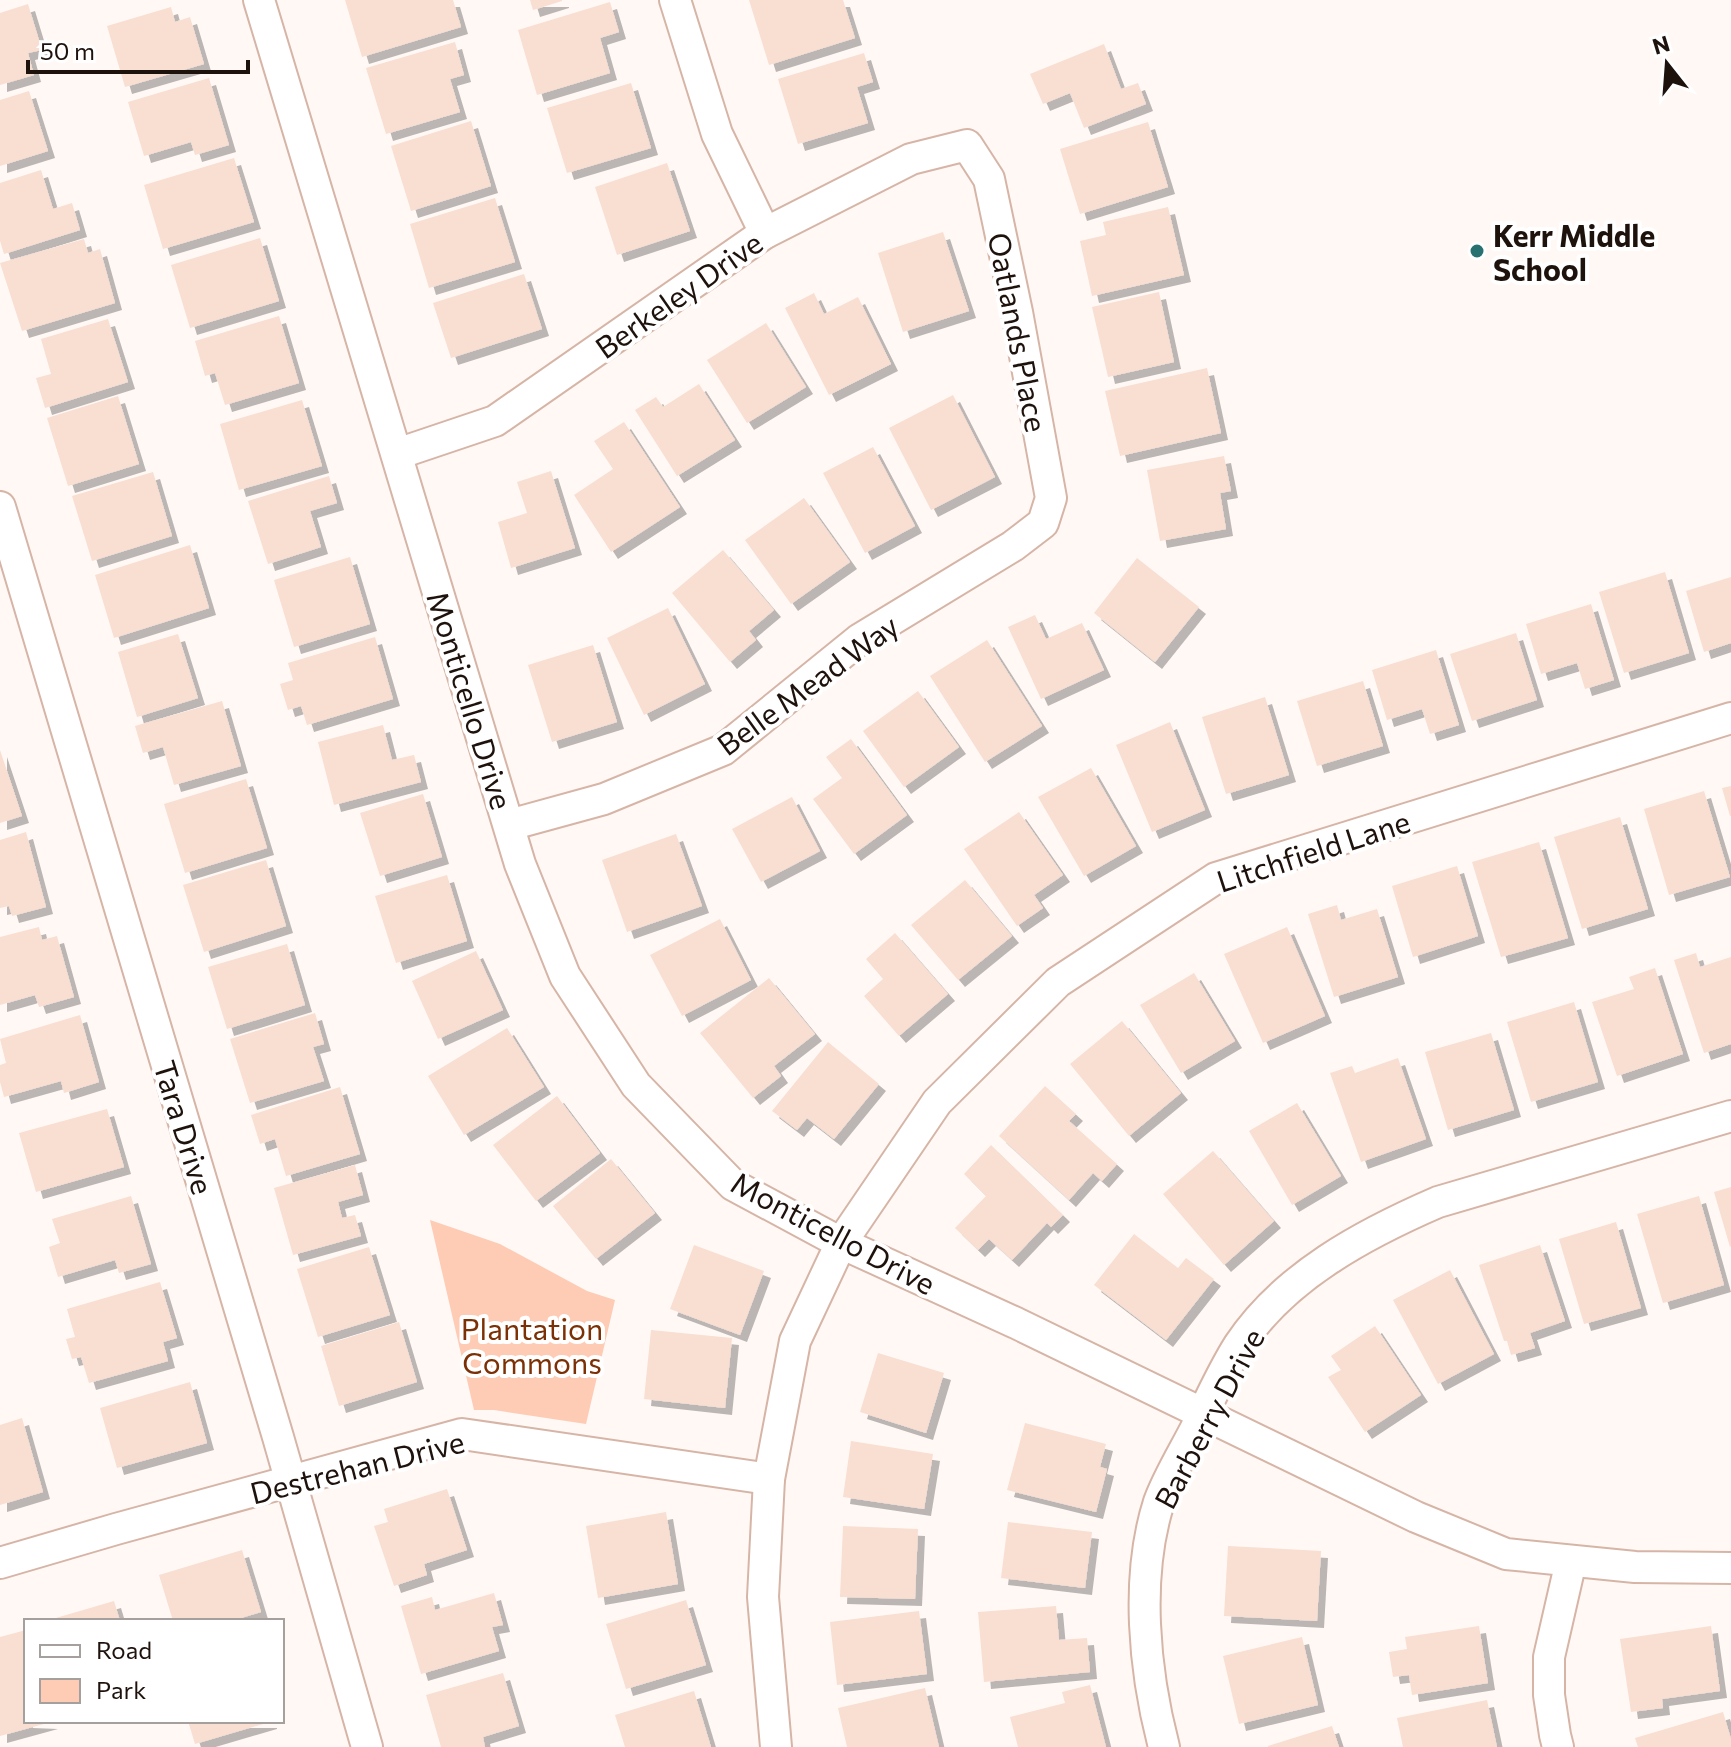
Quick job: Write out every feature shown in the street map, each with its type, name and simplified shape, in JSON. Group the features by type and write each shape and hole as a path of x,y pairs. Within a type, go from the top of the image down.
{"street":[{"name":"Monticello Drive","path":"259,0 520,864 565,976 636,1085 733,1185 841,1243 1016,1323 1416,1517 1506,1554 1635,1567 1731,1568"},
{"path":"675,0 717,134 765,233"},
{"name":"Berkeley Drive","path":"397,454 495,421 765,233 911,159 967,145"},
{"name":"Oatlands Place","path":"967,145 989,179 1017,312 1051,498 1043,523"},
{"name":"Tara Drive","path":"0,507 291,1481 367,1747"},
{"name":"Belle Mead Way","path":"509,825 604,799 723,750 860,639 1013,546 1043,523"},
{"name":"Litchfield Lane","path":"776,1747 763,1597 769,1479 795,1341 841,1243 937,1102 1058,982 1216,878 1731,718"},
{"name":"Barberry Drive","path":"1164,1747 1150,1687 1145,1624 1148,1544 1160,1499 1203,1414 1239,1345 1267,1310 1304,1278 1359,1240 1438,1202 1731,1116"},
{"name":"Destrehan Drive","path":"0,1563 462,1434 769,1479"},
{"path":"1558,1747 1549,1695 1549,1657 1571,1561"}],"green space":[{"name":"Plantation Commons","path":"430,1220 500,1244 587,1291 615,1300 586,1424 494,1410 474,1410"}],"building":[{"path":"345,0 453,0 461,27 362,57"},
{"path":"530,0 562,0 562,1 533,10"},
{"path":"749,0 843,0 855,38 769,65"},
{"path":"610,2 619,32 600,38 610,73 537,95 518,30"},
{"path":"28,4 42,50 28,53 34,75 0,85 0,13"},
{"path":"171,7 175,22 190,17 204,64 125,87 107,26"},
{"path":"455,42 464,75 450,79 460,112 386,134 366,68"},
{"path":"1104,44 1121,89 1138,83 1146,104 1084,128 1070,93 1043,104 1030,74"},
{"path":"864,53 873,82 857,87 868,123 798,144 778,79"},
{"path":"209,78 229,145 195,155 191,142 144,156 128,102"},
{"path":"631,83 651,148 567,173 547,108"},
{"path":"29,91 48,151 0,166 0,100"},
{"path":"471,121 491,186 411,211 391,146"},
{"path":"1148,122 1168,187 1080,214 1060,149"},
{"path":"234,158 254,222 163,249 144,185"},
{"path":"667,163 690,231 617,255 595,187"},
{"path":"41,170 53,209 72,203 80,230 4,254 0,241 0,183"},
{"path":"495,198 515,262 429,288 410,224"},
{"path":"1168,207 1184,275 1092,296 1080,241 1106,235 1103,222"},
{"path":"943,232 969,311 903,332 878,253"},
{"path":"260,238 279,301 190,328 171,265"},
{"path":"84,239 88,253 100,249 115,303 22,331 0,263"},
{"path":"524,274 542,329 451,358 433,303"},
{"path":"1159,292 1174,362 1108,377 1092,307"},
{"path":"814,293 824,314 858,297 891,364 829,395 785,308"},
{"path":"279,316 299,383 225,405 215,373 205,376 195,341"},
{"path":"108,319 128,382 45,408 36,378 51,374 41,339"},
{"path":"766,323 806,387 747,423 707,360"},
{"path":"1207,368 1221,433 1120,456 1105,391"},
{"path":"699,384 735,440 677,476 635,410 656,397 663,407"},
{"path":"953,395 995,477 931,510 889,428"},
{"path":"118,396 139,464 68,486 47,418"},
{"path":"302,400 322,466 239,490 220,424"},
{"path":"624,422 680,507 611,552 574,495 613,469 594,441"},
{"path":"873,447 915,526 865,553 823,473"},
{"path":"1224,456 1231,491 1220,493 1226,529 1160,541 1147,470"},
{"path":"551,471 575,548 511,568 498,522 527,513 517,482"},
{"path":"153,472 172,536 92,561 72,496"},
{"path":"329,476 337,503 310,511 321,547 268,564 248,501"},
{"path":"804,498 850,562 791,604 745,540"},
{"path":"190,545 209,608 114,638 95,575"},
{"path":"723,550 774,610 749,631 756,640 730,662 672,593"},
{"path":"350,557 370,624 294,647 274,580"},
{"path":"1137,558 1199,607 1155,662 1094,613"},
{"path":"1665,572 1689,653 1624,673 1599,592"},
{"path":"1731,577 1731,643 1704,652 1686,591"},
{"path":"1591,604 1614,680 1585,689 1577,663 1541,674 1526,624"},
{"path":"668,608 705,684 644,715 607,638"},
{"path":"1035,615 1046,639 1082,623 1104,670 1041,699 1008,627"},
{"path":"1516,633 1537,700 1472,721 1450,654"},
{"path":"178,634 198,698 137,717 118,652"},
{"path":"375,637 393,699 307,725 301,706 288,710 280,684 293,680 288,663"},
{"path":"987,640 1042,726 985,762 930,676"},
{"path":"593,645 617,722 552,742 528,665"},
{"path":"1436,650 1459,725 1430,734 1422,709 1387,720 1372,670"},
{"path":"1363,681 1383,746 1317,766 1297,701"},
{"path":"918,691 959,747 904,787 863,731"},
{"path":"1265,697 1289,775 1226,794 1202,717"},
{"path":"222,701 241,766 174,785 163,747 143,753 135,726"},
{"path":"1170,722 1205,810 1152,832 1116,745"},
{"path":"383,725 392,760 414,755 421,782 334,805 318,742"},
{"path":"851,739 907,815 854,854 813,799 842,778 826,757"},
{"path":"0,750 22,816 0,823"},
{"path":"1091,768 1136,846 1084,876 1038,797"},
{"path":"246,779 267,848 185,873 164,804"},
{"path":"1731,786 1731,816 1730,816 1722,788"},
{"path":"1704,791 1730,877 1669,895 1644,809"},
{"path":"423,794 442,857 380,876 360,813"},
{"path":"792,797 820,851 761,882 732,829"},
{"path":"1019,812 1063,875 1034,895 1043,908 1017,926 964,849"},
{"path":"1620,817 1648,909 1582,929 1554,837"},
{"path":"26,832 46,907 12,916 9,906 0,908 0,840"},
{"path":"676,834 702,906 627,932 602,860"},
{"path":"1539,842 1568,938 1501,957 1472,862"},
{"path":"266,860 286,926 204,952 183,885"},
{"path":"1457,866 1478,936 1413,957 1392,886"},
{"path":"447,875 467,941 396,963 375,896"},
{"path":"965,880 1012,936 958,980 911,925"},
{"path":"1337,905 1341,920 1377,909 1398,977 1334,997 1308,914"},
{"path":"720,919 751,980 682,1016 650,955"},
{"path":"39,927 42,940 57,936 74,997 39,1007 35,995 0,1005 0,937"},
{"path":"1287,927 1325,1016 1263,1043 1224,954"},
{"path":"895,933 948,994 899,1036 864,996 883,979 866,959"},
{"path":"287,944 305,1005 227,1029 208,967"},
{"path":"476,951 503,1010 438,1039 412,981"},
{"path":"1696,953 1700,967 1731,957 1731,1044 1704,1053 1674,960"},
{"path":"1655,968 1683,1054 1617,1076 1592,1002 1634,989 1629,977"},
{"path":"1194,973 1235,1041 1181,1073 1140,1005"},
{"path":"769,978 815,1034 774,1066 781,1076 753,1098 700,1033"},
{"path":"1574,1002 1598,1082 1531,1102 1507,1022"},
{"path":"315,1013 324,1044 313,1047 324,1081 250,1103 230,1039"},
{"path":"80,1015 99,1082 64,1093 61,1081 4,1097 0,1065 6,1063 0,1039"},
{"path":"1122,1021 1181,1093 1129,1136 1070,1064"},
{"path":"507,1028 544,1087 464,1135 428,1076"},
{"path":"1491,1033 1514,1110 1448,1130 1425,1052"},
{"path":"828,1042 879,1084 834,1139 807,1118 797,1130 772,1111"},
{"path":"1398,1058 1426,1139 1361,1162 1330,1073 1352,1066 1355,1073"},
{"path":"1045,1086 1076,1114 1069,1121 1117,1164 1102,1181 1093,1173 1069,1200 999,1136"},
{"path":"340,1087 360,1154 286,1176 275,1139 260,1144 251,1115"},
{"path":"557,1096 600,1153 536,1201 493,1145"},
{"path":"1297,1103 1341,1176 1292,1205 1249,1131"},
{"path":"107,1109 124,1167 36,1192 19,1133"},
{"path":"991,1145 1063,1215 1051,1227 1047,1223 1012,1260 989,1239 978,1250 955,1228 986,1196 964,1174"},
{"path":"1213,1151 1274,1221 1224,1265 1163,1194"},
{"path":"611,1159 655,1213 596,1259 553,1206"},
{"path":"355,1165 363,1195 338,1202 342,1218 355,1215 361,1236 293,1255 274,1188"},
{"path":"1731,1187 1731,1246 1730,1247 1714,1192"},
{"path":"131,1196 151,1264 119,1273 115,1260 58,1277 49,1247 60,1243 52,1219"},
{"path":"1699,1196 1724,1285 1663,1303 1637,1214"},
{"path":"1616,1222 1641,1308 1584,1324 1559,1239"},
{"path":"1134,1234 1178,1268 1186,1258 1214,1279 1166,1340 1094,1285"},
{"path":"694,1245 764,1271 740,1335 670,1309"},
{"path":"1540,1245 1565,1321 1530,1333 1535,1348 1511,1355 1479,1265"},
{"path":"369,1247 390,1315 318,1337 297,1269"},
{"path":"1450,1270 1494,1354 1438,1384 1393,1300"},
{"path":"160,1282 177,1338 163,1342 168,1361 89,1383 81,1357 72,1359 66,1339 75,1337 67,1309"},
{"path":"399,1322 417,1382 339,1406 321,1346"},
{"path":"1375,1326 1421,1395 1365,1432 1328,1377 1341,1370 1331,1356"},
{"path":"651,1330 732,1338 725,1408 644,1399"},
{"path":"878,1353 944,1373 926,1433 860,1412"},
{"path":"190,1382 207,1443 117,1468 100,1408"},
{"path":"22,1418 43,1492 0,1505 0,1425"},
{"path":"1025,1423 1106,1444 1100,1467 1107,1469 1096,1512 1007,1490"},
{"path":"851,1441 933,1454 924,1509 843,1497"},
{"path":"447,1489 467,1550 424,1564 427,1575 394,1586 374,1526 388,1522 384,1509"},
{"path":"666,1512 678,1584 598,1598 586,1526"},
{"path":"1008,1522 1092,1532 1085,1588 1001,1578"},
{"path":"843,1526 918,1529 915,1599 840,1597"},
{"path":"1228,1546 1321,1551 1317,1621 1224,1616"},
{"path":"242,1550 261,1612 238,1619 172,1619 159,1575"},
{"path":"494,1593 503,1625 492,1627 499,1651 421,1674 401,1606 432,1597 435,1610"},
{"path":"686,1600 706,1665 626,1689 606,1624"},
{"path":"114,1601 119,1619 52,1619"},
{"path":"1056,1606 1059,1640 1087,1638 1090,1672 984,1682 978,1612"},
{"path":"919,1611 927,1674 837,1685 830,1622"},
{"path":"1479,1626 1488,1683 1412,1695 1409,1675 1393,1677 1389,1652 1407,1649 1405,1637"},
{"path":"1711,1626 1720,1691 1662,1699 1663,1708 1631,1712 1620,1639"},
{"path":"24,1631 24,1723 47,1723 0,1736 0,1637"},
{"path":"1302,1637 1318,1705 1239,1724 1223,1656"},
{"path":"503,1673 519,1726 483,1737 485,1747 441,1747 426,1695"},
{"path":"1090,1685 1106,1747 1018,1747 1010,1717 1065,1703 1062,1692"},
{"path":"925,1688 939,1747 847,1747 838,1708"},
{"path":"694,1691 711,1747 625,1747 615,1715"},
{"path":"1487,1700 1497,1747 1403,1747 1397,1718"},
{"path":"1723,1712 1731,1747 1638,1747 1635,1738"},
{"path":"189,1723 267,1723 195,1744"},
{"path":"1332,1726 1339,1747 1268,1747 1268,1746"}],"place":[{"name":"Kerr Middle School","path":"1477,251"}]}
